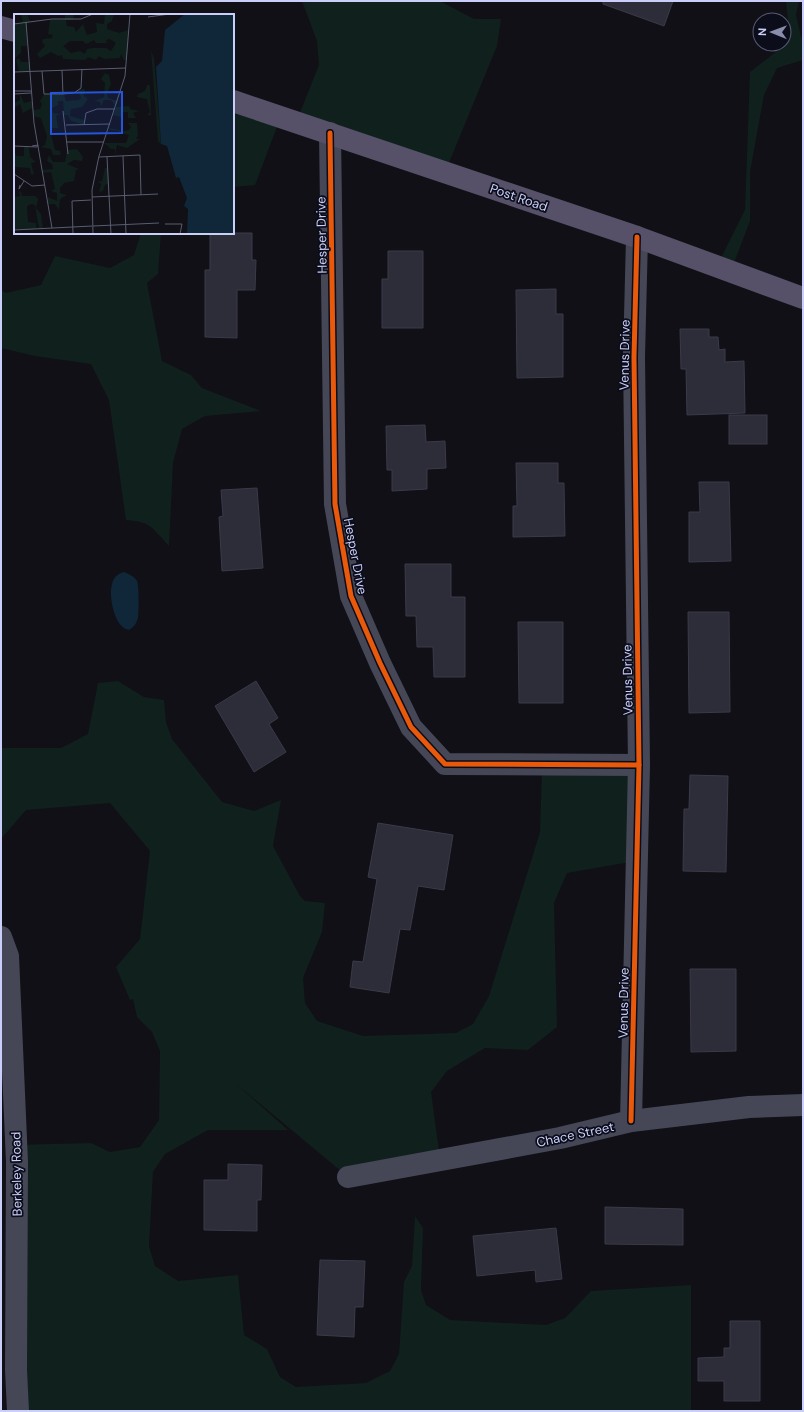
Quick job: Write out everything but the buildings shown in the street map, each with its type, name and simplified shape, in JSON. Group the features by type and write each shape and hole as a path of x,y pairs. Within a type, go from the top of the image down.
{"main road":[{"path":"1,27 14,31"},
{"name":"Post Road","path":"234,101 637,237 803,298"}],"street":[{"name":"Hesper Drive","path":"330,133 335,504 351,596 380,663 411,727 445,764 639,765"},
{"name":"Venus Drive","path":"631,1122 639,765 634,356 637,237"},
{"name":"Berkeley Road","path":"1,937 8,956 9,1162 18,1411"},
{"name":"Chace Street","path":"348,1177 560,1138 631,1122 749,1107 803,1105"}],"shaded area":[{"path":"302,1 440,1 474,19 501,19 497,46 448,165 297,120 319,65 317,41"},
{"path":"786,1 799,1 796,15 803,45 803,60 777,68 764,95 750,172 750,221 731,271 720,260 745,210 750,72 776,52 792,52 792,12 787,12"},
{"path":"234,107 278,124 255,185 234,187"},
{"path":"141,234 161,234 158,274 147,283 162,361 191,375 202,388 261,411 205,416 182,429 173,463 169,546 155,530 147,524 126,520 109,400 91,364 35,356 1,348 1,290 6,293 41,285 55,256 110,268 134,255"},
{"path":"118,681 144,697 164,700 166,722 172,739 222,802 254,811 281,800 273,846 300,896 305,901 325,903 322,932 303,978 305,1003 317,1021 363,1036 456,1033 473,1024 489,996 540,832 542,770 636,770 636,861 567,873 554,903 557,1027 528,1050 485,1048 447,1071 431,1092 440,1158 348,1177 235,1083 288,1130 208,1130 165,1154 153,1172 149,1246 155,1266 178,1281 238,1275 244,1335 267,1349 280,1377 296,1387 366,1383 390,1371 399,1354 404,1282 412,1266 415,1216 423,1228 421,1290 426,1305 450,1320 546,1325 565,1318 591,1291 691,1285 691,1411 18,1411 12,1145 91,1143 110,1152 140,1147 159,1120 160,1051 152,1032 137,1017 133,999 130,1000 116,967 140,939 150,851 110,803 26,810 1,839 1,748 61,748 88,734 98,683"}],"water":[{"path":"124,572 131,575 138,583 138,618 135,625 129,630 123,628 116,618 111,597 114,579 118,574"}],"cycle path":[{"path":"330,133 335,504 351,596 380,663 411,727 445,764 639,765"},
{"path":"631,1121 639,765 634,357 637,237"}]}
